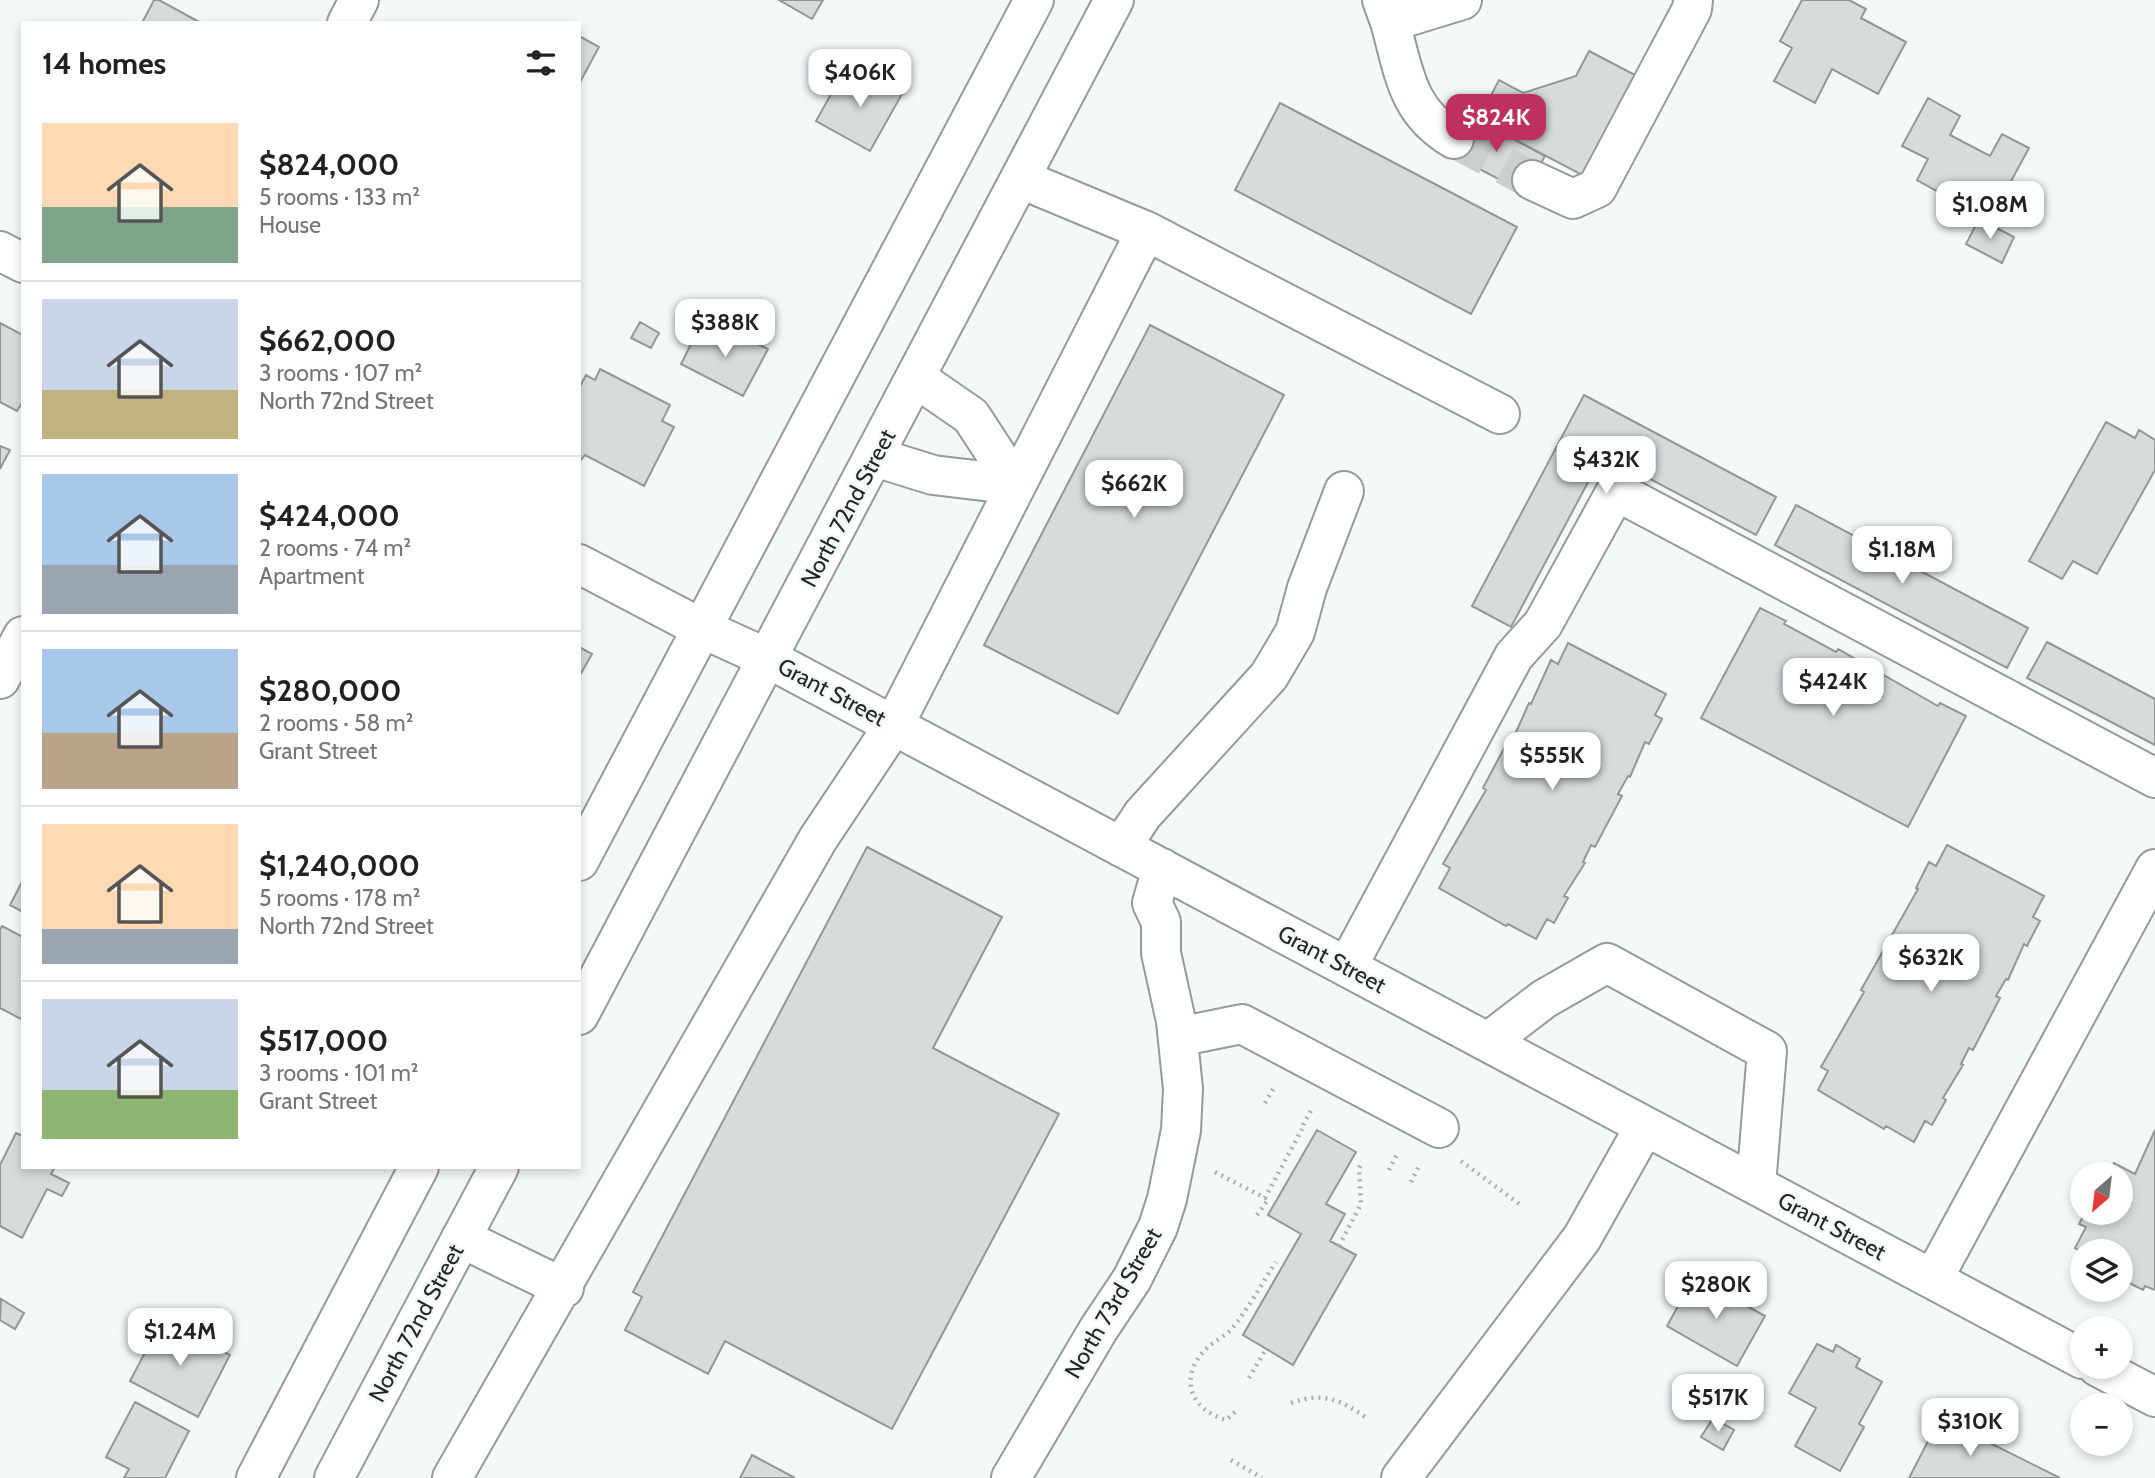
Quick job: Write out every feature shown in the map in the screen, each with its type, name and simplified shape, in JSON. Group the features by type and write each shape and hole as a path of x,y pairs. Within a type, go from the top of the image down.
{"main road":[{"path":"348,21 359,0"},
{"path":"581,857 1034,0"},
{"name":"North 72nd Street","path":"581,1012 1114,0"},
{"path":"1532,180 1573,199 1597,188 1692,9 1693,0"},
{"path":"1454,139 1437,129 1412,99 1386,11 1456,1"},
{"path":"1021,179 1146,231 1500,414"},
{"path":"453,1478 564,1288 818,839 894,726 1146,231"},
{"path":"0,251 21,262"},
{"path":"916,378 971,416 1016,485"},
{"path":"875,457 933,475 1016,485"},
{"path":"1121,847 1143,814 1269,676 1295,632 1307,588 1343,491"},
{"path":"1348,967 1514,656 1543,624 1616,491 2155,778"},
{"name":"Grant Street","path":"581,565 701,628 769,659 2070,1353"},
{"path":"0,679 21,640"},
{"name":"North 73rd Street","path":"1011,1478 1098,1330 1132,1279 1158,1227 1167,1199 1181,1130 1183,1089 1178,1038 1161,953 1161,922 1153,903 1162,868"},
{"path":"1933,1279 2155,869"},
{"path":"1489,1042 1544,999 1607,963 1766,1051 1756,1185"},
{"path":"1178,1038 1242,1024 1439,1128"},
{"path":"1401,1478 1582,1238 1645,1126"},
{"path":"256,1478 418,1169"},
{"name":"North 72nd Street","path":"334,1478 498,1169"},
{"path":"461,1238 564,1288"},
{"path":"2121,1379 2155,1397"}],"path":[{"path":"1257,1215 1269,1200 1302,1129"},
{"path":"1339,1246 1361,1204 1359,1168 1362,1161"},
{"path":"1209,1168 1269,1200"},
{"path":"1474,1173 1522,1206"},
{"path":"1235,1412 1226,1420 1198,1405 1193,1396 1193,1369 1208,1346 1233,1328 1276,1262"},
{"path":"1249,1378 1266,1349"},
{"path":"1292,1403 1324,1396 1342,1402 1365,1417"},
{"path":"1231,1460 1262,1478"}],"building":[{"path":"154,0 159,0 197,21 143,21"},
{"path":"779,0 823,0 812,19"},
{"path":"1802,0 1849,0 1866,9 1861,18 1906,42 1878,94 1832,69 1815,103 1774,81 1792,48 1780,41"},
{"path":"581,37 599,47 581,80"},
{"path":"1589,51 1635,75 1582,175 1478,120 1499,80 1523,93 1576,76"},
{"path":"861,71 902,94 870,151 816,121 840,78 853,85"},
{"path":"1928,98 1960,116 1950,135 1990,156 2002,134 2029,148 1994,213 1948,187 1944,195 1917,180 1928,159 1902,146"},
{"path":"1280,103 1517,227 1471,314 1235,190"},
{"path":"1467,114 1545,156 1525,193 1447,152"},
{"path":"1979,219 2014,237 2002,263 1966,244"},
{"path":"640,322 659,333 651,348 631,338"},
{"path":"0,323 21,334 21,404 17,411 0,402"},
{"path":"1150,325 1284,395 1118,714 984,645"},
{"path":"720,326 768,349 743,396 681,364 699,328 714,337"},
{"path":"600,369 670,405 662,421 674,427 644,486 585,455 581,460 581,384 586,375 595,380"},
{"path":"1584,395 1776,497 1756,535 1603,454 1511,627 1472,606"},
{"path":"2106,422 2135,438 2139,430 2155,440 2155,470 2097,574 2073,561 2062,579 2029,561"},
{"path":"0,446 10,450 0,469"},
{"path":"1796,505 2028,628 2007,668 1775,545"},
{"path":"1760,608 1786,621 1784,624 1836,652 1838,649 1938,706 1940,703 1966,716 1908,827 1701,718"},
{"path":"2047,642 2155,699 2155,745 2027,678"},
{"path":"1568,643 1666,694 1655,715 1662,719 1649,744 1645,742 1630,777 1628,776 1618,794 1622,796 1595,847 1591,845 1583,862 1585,863 1564,896 1568,898 1554,923 1547,919 1536,939 1508,924 1506,926 1439,888 1450,868 1443,864 1486,790 1483,788 1510,737 1513,739 1551,660 1558,664"},
{"path":"581,648 592,654 581,673"},
{"path":"1947,845 2044,896 2033,917 2040,921 2027,946 2024,944 2008,980 2006,979 1996,996 2000,998 1973,1050 1969,1048 1932,1125 1925,1121 1914,1142 1886,1126 1884,1129 1818,1090 1828,1071 1821,1067 1864,992 1861,990 1918,889 1916,888 1929,862 1936,866"},
{"path":"867,847 1002,917 933,1048 1059,1114 892,1429 725,1341 708,1374 625,1330 642,1297 633,1292"},
{"path":"21,884 21,911 10,905"},
{"path":"2,926 21,936 21,1019 0,1008"},
{"path":"1317,1130 1356,1152 1326,1204 1345,1214 1330,1241 1356,1255 1293,1365 1243,1335 1301,1234 1268,1215"},
{"path":"2155,1130 2155,1290 2145,1286 2143,1290 2133,1285 2133,1239 2080,1239 2086,1227 2081,1225 2133,1225 2133,1173 2135,1174"},
{"path":"16,1133 21,1135 21,1169 54,1169 51,1174 69,1183 62,1196 47,1189 22,1238 0,1226 0,1165"},
{"path":"1694,1277 1765,1316 1737,1366 1667,1326"},
{"path":"1,1299 24,1313 15,1329 0,1320"},
{"path":"162,1320 230,1355 198,1417 130,1381"},
{"path":"1817,1344 1833,1352 1836,1345 1860,1359 1856,1367 1882,1382 1859,1424 1864,1427 1840,1471 1795,1446 1816,1408 1789,1393"},
{"path":"135,1402 189,1431 165,1478 124,1478 129,1469 106,1457"},
{"path":"1713,1418 1734,1430 1723,1450 1701,1437"},
{"path":"1940,1418 2060,1478 1909,1478"},
{"path":"752,1455 795,1478 740,1478"}],"tunnel":[{"path":"1454,139 1532,180"}]}
